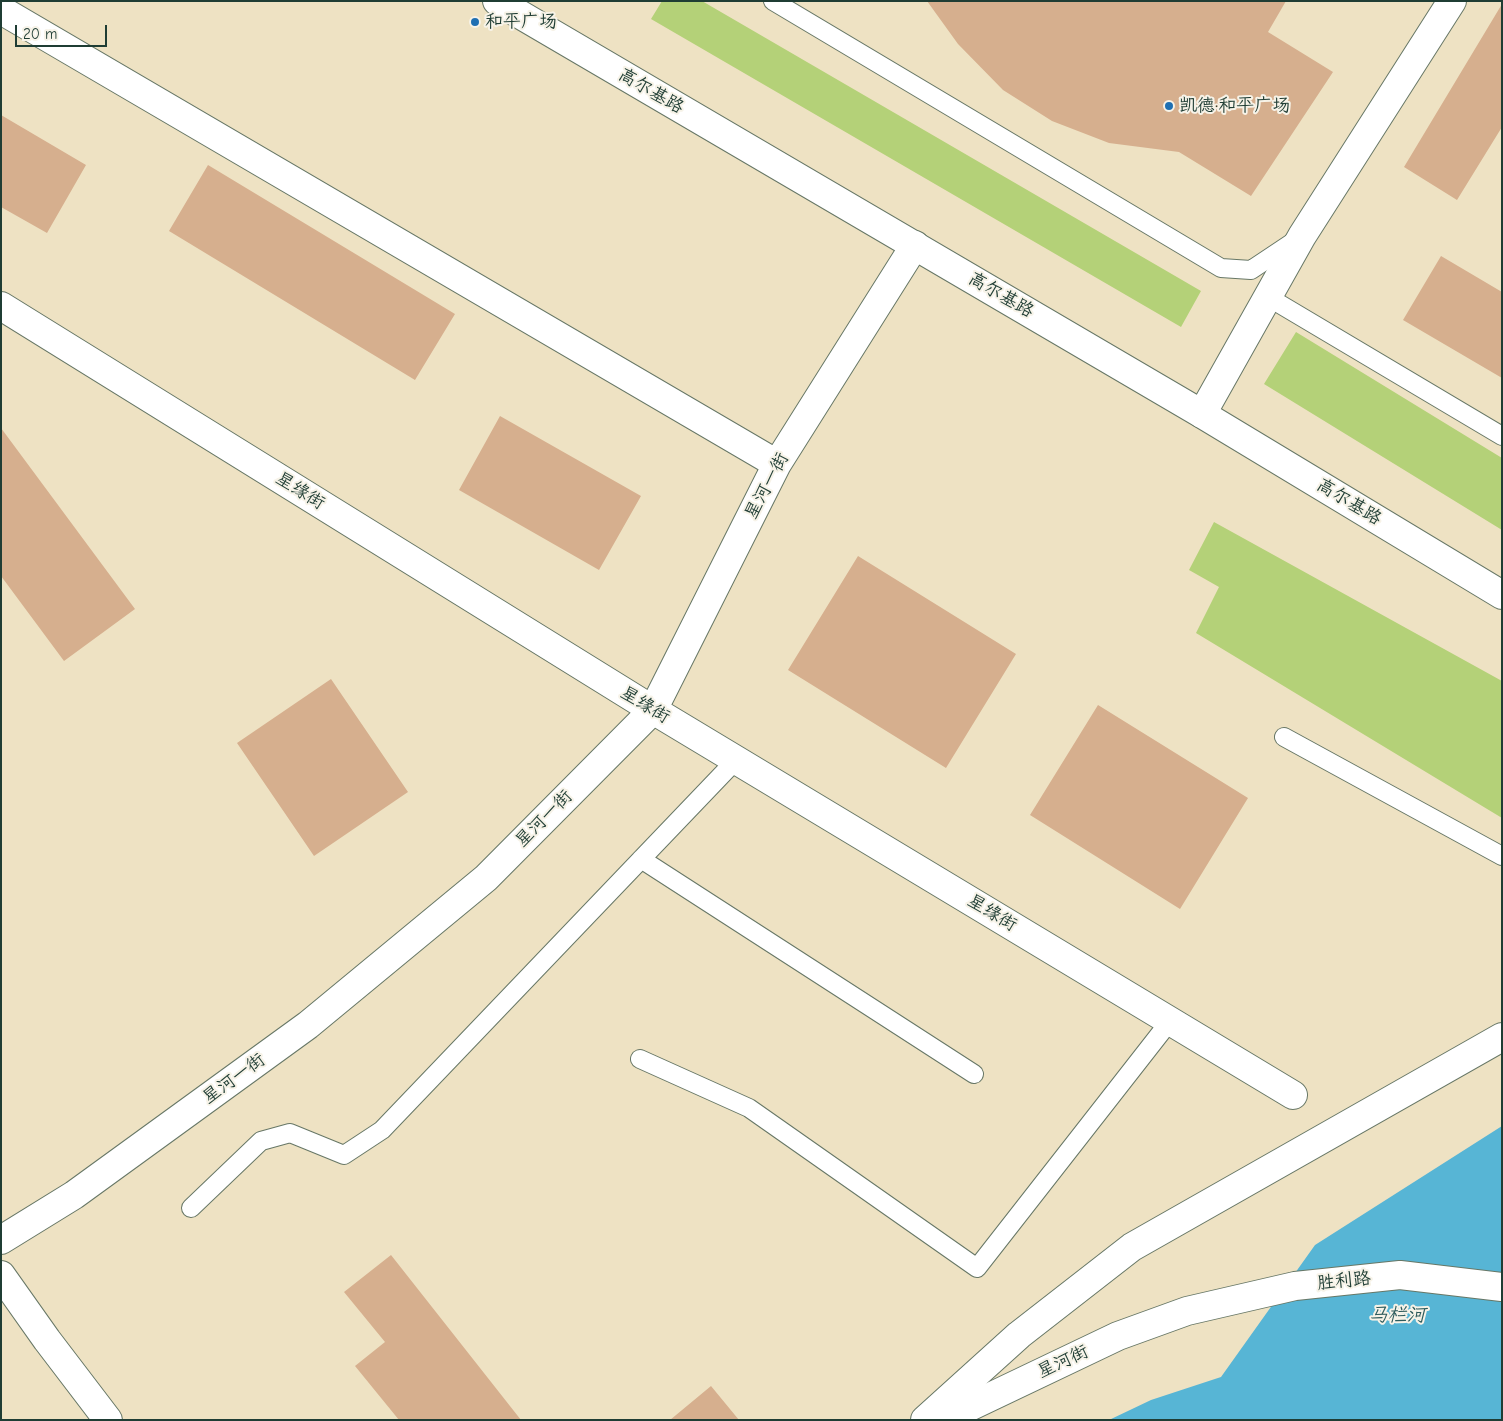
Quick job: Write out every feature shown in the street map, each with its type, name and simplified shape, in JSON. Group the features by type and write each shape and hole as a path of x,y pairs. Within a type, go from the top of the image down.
{"main road":[{"name":"高尔基路","path":"497,1 1202,414 1502,595"},
{"path":"1202,414 1302,236 1452,1"},
{"path":"1,10 776,464"},
{"name":"星河一街","path":"1,1240 74,1195 308,1025 486,878 653,710 776,464 915,245"},
{"name":"星缘街","path":"1,306 653,710 1293,1095"},
{"path":"925,1420 1020,1335 1132,1248 1502,1037"},
{"path":"1,1275 47,1340 108,1420"},
{"name":"胜利路","path":"1188,1311 1295,1286 1400,1275 1502,1287"},
{"name":"星河街","path":"942,1420 1118,1336 1188,1311"}],"lane":[{"path":"773,1 1221,268 1251,270 1302,236"},
{"path":"1268,297 1502,436"},
{"path":"1284,738 1502,856"},
{"path":"191,1208 261,1141 290,1133 344,1155 382,1130 736,760"},
{"path":"642,858 974,1074"},
{"path":"640,1059 749,1108 977,1268 1170,1021"}],"green space":[{"path":"662,1 702,1 1201,291 1181,327 651,19"},
{"path":"1296,332 1502,458 1502,530 1264,384"},
{"path":"1214,522 1502,681 1502,818 1196,633 1219,587 1189,570"}],"water":[{"name":"马栏河","path":"1502,1126 1502,1420 1109,1420 1151,1400 1221,1377 1315,1245"}],"building":[{"name":"凯德·和平广场","path":"927,1 1286,1 1268,32 1333,72 1251,196 1179,152 1109,143 1052,121 1003,90 958,44"},
{"path":"1502,4 1502,127 1457,200 1404,167"},
{"path":"1,115 86,165 47,233 1,207"},
{"path":"208,165 455,314 415,380 169,231"},
{"path":"1441,256 1502,292 1502,378 1403,320"},
{"path":"500,416 641,496 599,570 459,490"},
{"path":"1,428 135,609 64,661 1,576"},
{"path":"858,556 1016,654 946,768 788,670"},
{"path":"331,679 408,792 314,856 237,743"},
{"path":"1098,705 1248,798 1180,909 1030,815"},
{"path":"391,1255 521,1420 399,1420 355,1366 385,1342 344,1292"},
{"path":"711,1386 739,1420 670,1420"}],"place":[{"name":"和平广场","path":"475,22"},
{"name":"凯德·和平广场","path":"1169,106"}]}
